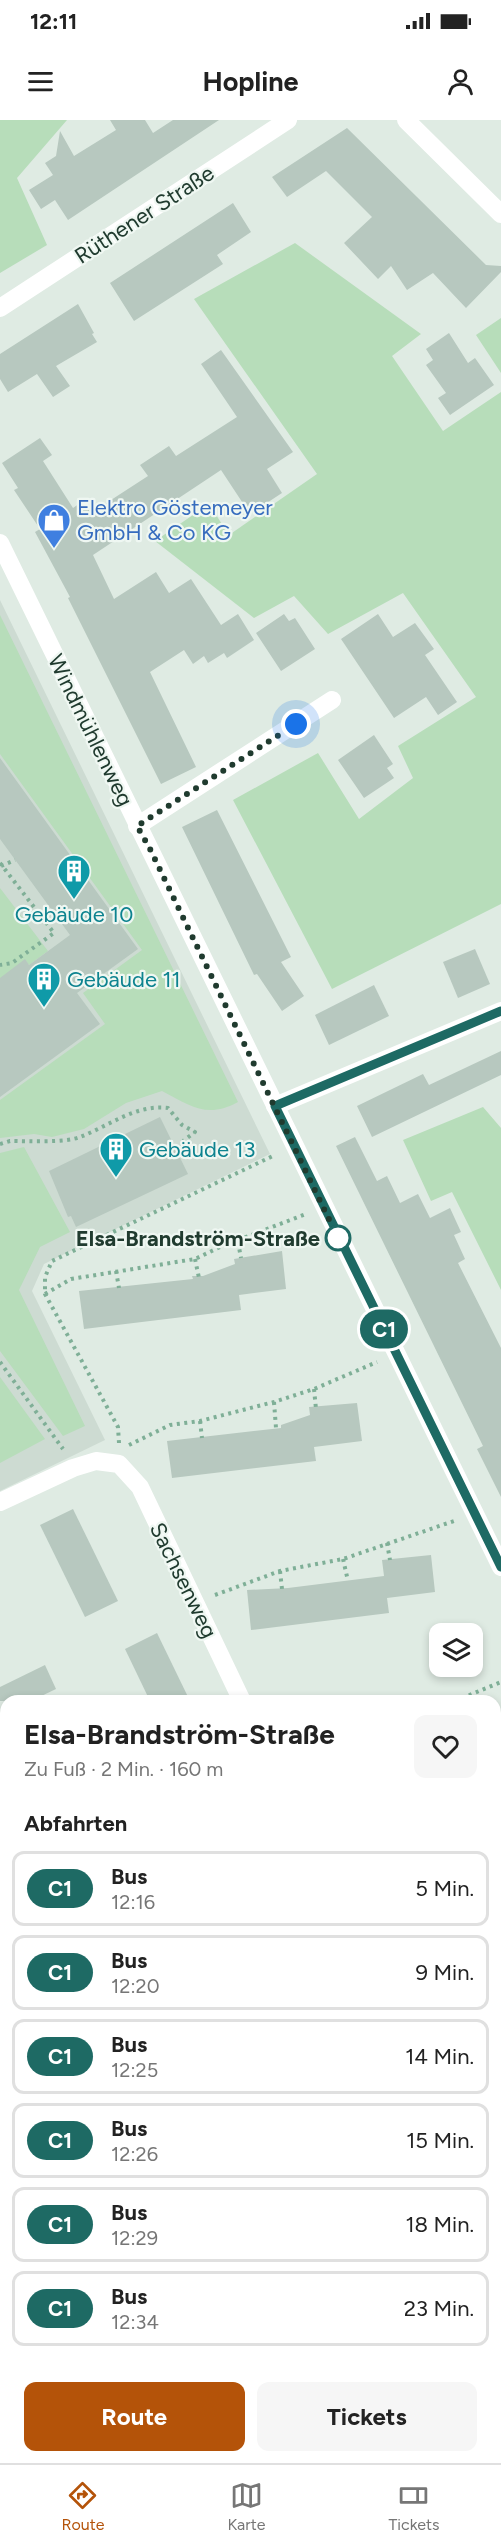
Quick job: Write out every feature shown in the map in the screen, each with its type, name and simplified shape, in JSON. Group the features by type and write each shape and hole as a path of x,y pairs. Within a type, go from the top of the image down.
{"street":[{"name":"Rüthener Straße","path":"0,308 288,120"},
{"path":"406,120 501,214"},
{"name":"Windmühlenweg","path":"0,543 7,575 149,847 501,1567"},
{"path":"137,826 332,700"},
{"path":"275,1106 501,1011"},
{"path":"0,1502 73,1468 96,1461 119,1464"},
{"name":"Sachsenweg","path":"119,1464 140,1487 239,1695"}],"path":[{"path":"0,965 14,964 54,933 1,865 15,860"},
{"path":"0,1144 79,1138 107,1123 154,1106 168,1108 182,1125 195,1132 183,1141"},
{"path":"119,1464 118,1427 45,1294 45,1277 52,1262 294,1147"},
{"path":"45,1294 71,1279 195,1259 323,1207"},
{"path":"238,1242 241,1258"},
{"path":"195,1259 199,1278"},
{"path":"116,1271 119,1288"},
{"path":"119,1464 129,1445 170,1425 200,1421 274,1402 314,1389 396,1354"},
{"path":"0,1362 63,1449 73,1468"},
{"path":"314,1389 316,1409"},
{"path":"274,1402 276,1428"},
{"path":"200,1421 201,1438"},
{"path":"196,1603 237,1585 280,1572 343,1559 475,1514"},
{"path":"387,1543 390,1560"},
{"path":"343,1559 348,1581"},
{"path":"280,1572 282,1589"},
{"path":"473,1695 501,1683"}],"shaded area":[{"path":"0,600 270,1154 44,1264 32,1291 105,1440 0,1491"}],"green space":[{"path":"0,120 67,120 17,178 47,245 0,273"},
{"path":"295,243 421,334 392,356 443,431 501,392 501,904 332,989 233,800 318,753 359,819 413,778 398,746 476,697 403,593 328,634 294,596 254,618 155,541 209,504 229,535 317,474 194,299"},
{"path":"501,318 501,373 476,335"},
{"path":"0,615 238,1102 217,1110 208,1110 191,1106 162,1091 126,1103 84,1129 52,1137 34,1134 0,1138 0,1100 105,1024 83,993 142,950 0,754"},
{"path":"0,888 48,951 29,965 25,960 0,979"},
{"path":"483,1107 501,1128 501,1290 452,1192 431,1201 403,1140"},
{"path":"24,1147 70,1232 40,1247 19,1290 85,1426 63,1436 0,1351 0,1153"},
{"path":"0,1377 45,1439 0,1463"}],"building":[{"path":"110,120 145,120 153,133 173,120 219,120 68,220 55,200 41,209 29,190 53,175 45,163 56,156 60,131 74,156 116,130"},
{"path":"347,128 486,265 501,266 501,272 466,308 433,273 407,290 391,266 378,279 344,243 372,217 326,171 287,197 272,177"},
{"path":"233,203 251,232 217,255 223,264 134,321 110,283"},
{"path":"78,304 97,342 56,366 70,386 53,397 37,374 8,392 0,379 0,354"},
{"path":"449,333 468,363 475,358 494,385 450,415 438,398 446,393 426,365 433,360 426,349"},
{"path":"221,350 293,452 267,469 282,493 250,514 221,470 93,555 114,599 156,572 169,593 191,579 221,625 238,614 254,640 227,658 224,653 208,663 204,656 193,664 184,650 150,672 196,767 161,784 68,598 70,597 35,532 40,529 14,490 18,488 2,463 40,438 52,455 43,461 73,508 83,501 91,513 148,476 140,465 169,446 176,456 237,417 201,364"},
{"path":"284,614 289,621 295,618 315,649 281,671 256,633"},
{"path":"378,614 393,637 415,623 434,649 425,655 457,702 438,715 426,697 394,718 341,639"},
{"path":"374,735 393,764 387,768 394,778 364,798 338,760"},
{"path":"0,758 138,949 77,993 100,1024 0,1097 0,978 25,959 29,965 70,935 0,839"},
{"path":"217,810 291,957 281,962 304,996 282,1011 257,974 254,975 182,827"},
{"path":"475,949 490,984 458,998 443,962"},
{"path":"374,985 389,1016 329,1045 315,1015"},
{"path":"501,1051 501,1075 372,1137 357,1106 423,1074 429,1085"},
{"name":"Gebäude 13","path":"160,1117 188,1174 76,1227 71,1216 68,1217 49,1171"},
{"path":"355,1137 377,1181 387,1176 400,1203 418,1194 430,1218 450,1208 461,1232 454,1235 465,1259 458,1263 501,1348 501,1497 477,1449 483,1446 336,1146"},
{"path":"282,1251 286,1289 239,1295 241,1310 84,1329 79,1291 193,1279 192,1276 203,1276 235,1264 234,1259"},
{"path":"357,1403 362,1441 314,1447 316,1461 172,1478 167,1441 281,1428 281,1425 310,1415 309,1407"},
{"path":"73,1509 118,1601 85,1617 40,1525"},
{"path":"431,1555 435,1592 387,1598 389,1613 251,1630 247,1590 288,1588 384,1576 382,1560"},
{"path":"157,1633 187,1695 147,1695 125,1649"},
{"path":"45,1665 56,1689 44,1695 0,1695 0,1687"}],"bus line":[{"name":"C1","path":"501,1011 275,1106 501,1567"}],"place":[{"name":"Elektro Göstemeyer GmbH & Co KG","path":"54,549"},
{"name":"Gebäude 10","path":"74,900"},
{"name":"Gebäude 11","path":"44,1008"},
{"name":"Gebäude 13","path":"116,1178"},
{"name":"Elsa-Brandström-Straße","path":"338,1238"}],"route":[{"path":"296,724 137,826 338,1238"}]}
